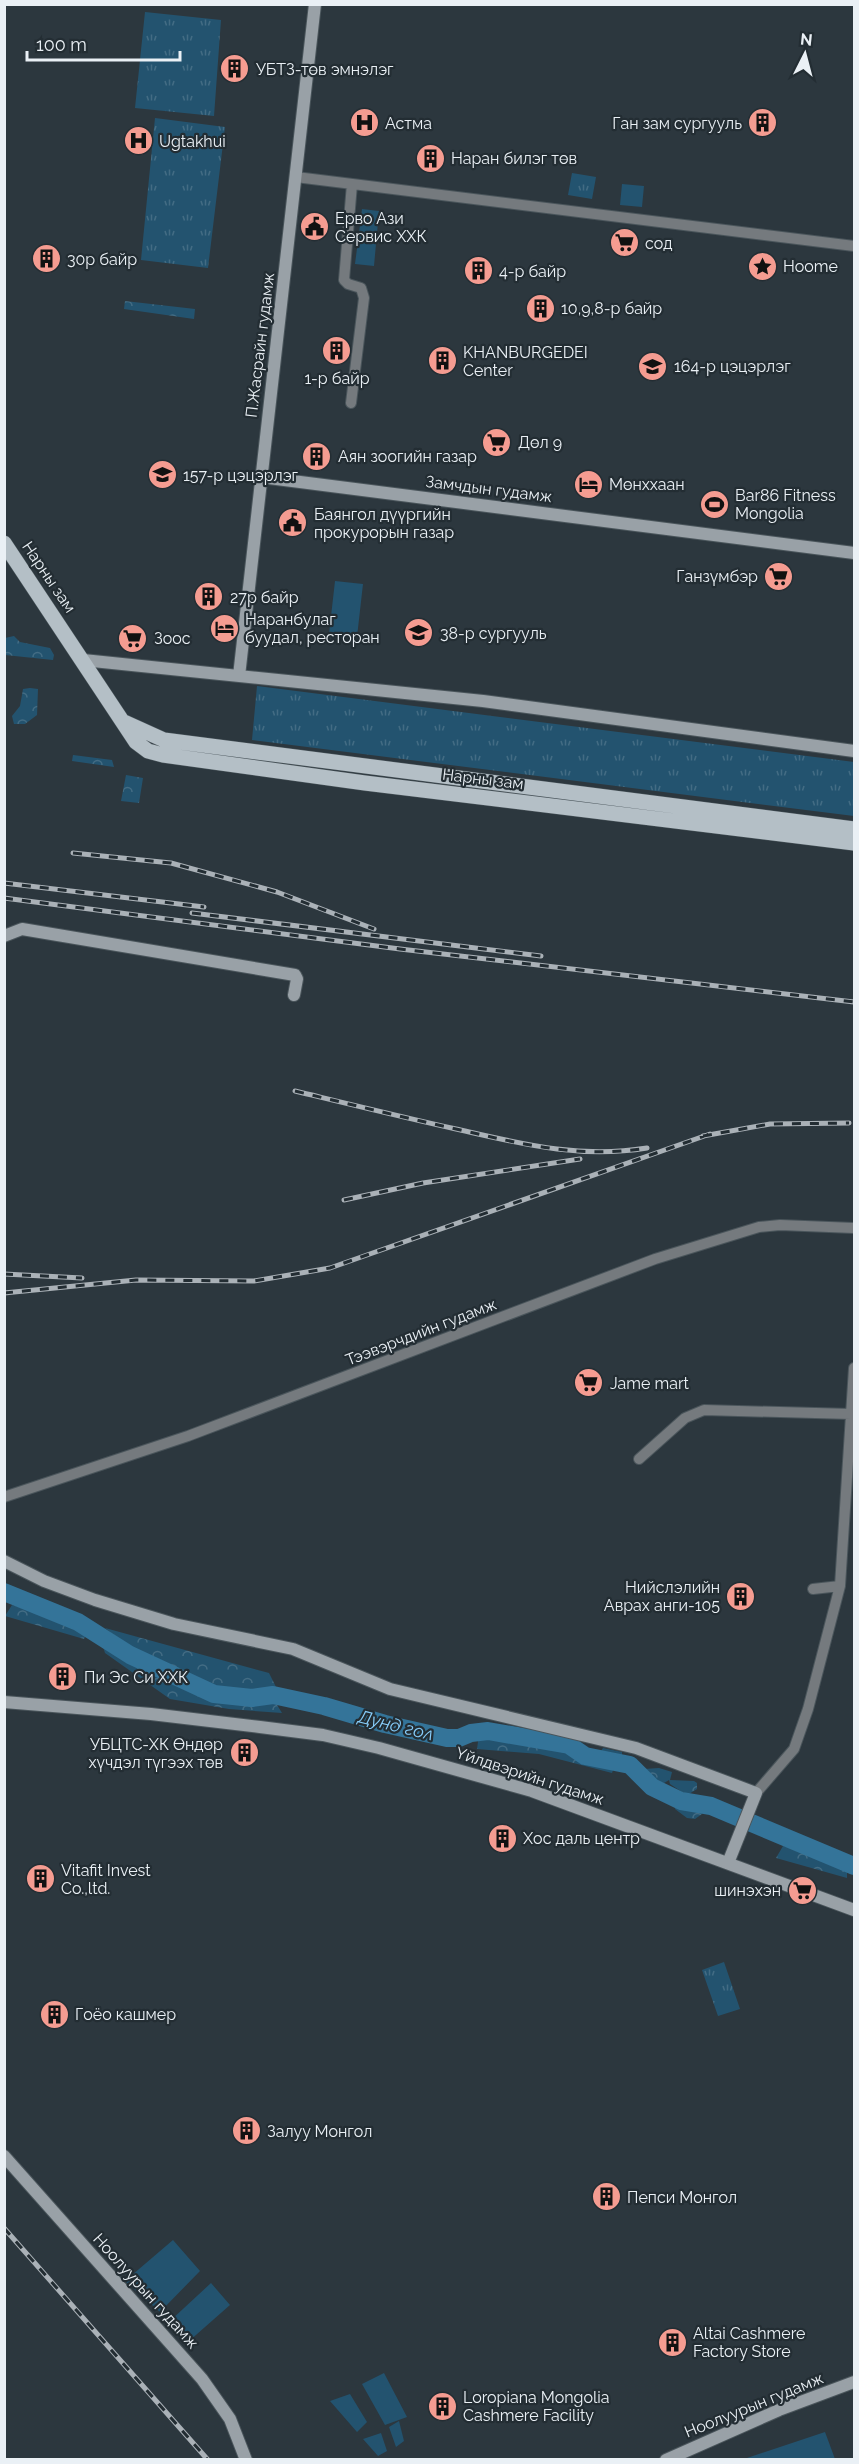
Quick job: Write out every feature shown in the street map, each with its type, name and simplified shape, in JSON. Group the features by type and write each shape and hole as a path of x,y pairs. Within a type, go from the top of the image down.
{"main road":[{"name":"Нарны зам","path":"4,543 136,742 148,751 354,781 855,843"},
{"name":"Нарны зам","path":"123,721 164,740 855,829"}],"street":[{"path":"304,4 313,19"},
{"name":"П.Жасрайн гудамж","path":"239,676 315,4"},
{"path":"296,177 855,246"},
{"path":"351,403 364,298 361,288 348,284 344,280 352,184"},
{"name":"Замчдын гудамж","path":"261,477 855,553"},
{"path":"83,660 483,701 855,751"},
{"path":"4,936 22,929 295,975 297,979 294,995"},
{"name":"Тээвэрчдийн гудамж","path":"4,1497 188,1436 655,1259 759,1227 780,1225 855,1228"},
{"path":"731,1857 754,1798 794,1749 808,1709 840,1586 855,1368"},
{"path":"639,1459 685,1418 704,1410 851,1414"},
{"path":"4,1560 44,1581 140,1614 174,1624 292,1649 390,1689 636,1748 754,1798"},
{"path":"813,1589 840,1586"},
{"name":"Yйлдвэрийн гудамж","path":"4,1702 151,1714 323,1735 379,1748 532,1791 731,1857 855,1910"},
{"name":"Ноолуурын гудамж","path":"4,2156 202,2379 230,2420 246,2460"},
{"name":"Ноолуурын гудамж","path":"666,2460 779,2410 855,2382"}],"green space":[{"path":"145,12 221,20 214,116 135,108"},
{"path":"155,118 225,127 208,268 141,260"},
{"path":"572,173 596,177 592,199 568,195"},
{"path":"622,184 644,186 642,207 620,205"},
{"path":"362,209 379,211 374,266 355,264"},
{"path":"125,301 195,309 194,319 124,309"},
{"path":"335,581 363,584 357,637 329,634"},
{"path":"14,636 20,642 50,648 54,655 53,660 5,655 5,638"},
{"path":"257,686 854,762 854,816 252,740"},
{"path":"23,689 38,689 37,715 25,724 14,724 12,716 20,706"},
{"path":"73,755 112,760 114,767 72,761"},
{"path":"126,775 143,778 139,803 121,801"},
{"path":"12,1605 52,1616 87,1632 84,1639 5,1616"},
{"path":"105,1628 269,1673 278,1691 236,1693 204,1685 150,1659"},
{"path":"102,1643 149,1670 205,1694 237,1702 274,1700 282,1713 229,1709 170,1699 105,1653"},
{"path":"479,1735 557,1746 614,1767 612,1773 539,1754 477,1749"},
{"path":"603,1748 622,1752 622,1759 603,1757 599,1754"},
{"path":"659,1768 672,1772 670,1780 694,1781 697,1783 697,1789 689,1794 682,1792 670,1784 669,1780 664,1783 656,1781 644,1773 644,1769"},
{"path":"690,1804 703,1808 702,1814 695,1819 687,1818 675,1809 675,1805"},
{"path":"783,1846 832,1859 847,1866 847,1878 776,1858"},
{"path":"724,1962 740,2009 718,2016 702,1970"},
{"path":"173,2240 200,2271 160,2312 125,2281"},
{"path":"211,2283 230,2305 188,2342 170,2321"},
{"path":"384,2373 407,2417 385,2425 362,2384"},
{"path":"350,2394 367,2422 357,2432 330,2401"},
{"path":"399,2421 404,2441 396,2447 389,2427"},
{"path":"825,2432 835,2459 744,2459"},
{"path":"381,2433 387,2451 378,2456 363,2439"}],"waterway":[{"name":"Дунд гол","path":"4,1592 78,1622 130,1655 214,1694 252,1698 273,1695 447,1738 459,1738 471,1733 488,1731 569,1745 585,1756 630,1765 652,1787 681,1801 711,1806 854,1866"}],"railway":[{"path":"73,853 171,863 277,892 374,929"},
{"path":"4,883 204,907"},
{"path":"4,898 400,949 854,1002"},
{"path":"192,913 541,956"},
{"path":"295,1091 528,1145 598,1152 647,1148"},
{"path":"703,1136 770,1124 849,1123"},
{"path":"4,1293 136,1280 254,1281 330,1268 710,1134"},
{"path":"344,1200 423,1183 580,1159"},
{"path":"4,1274 82,1278"},
{"path":"4,2228 208,2460"}],"place":[{"name":"УБТЗ-төв эмнэлэг","path":"235,69"},
{"name":"Астма","path":"364,123"},
{"name":"Ган зам сургууль","path":"763,123"},
{"name":"Ugtakhui","path":"138,141"},
{"name":"Наран билэг төв","path":"430,158"},
{"name":"Ерво Ази Сервис ХХК","path":"314,227"},
{"name":"сод","path":"624,243"},
{"name":"30р байр","path":"46,259"},
{"name":"Hoome","path":"762,266"},
{"name":"4-р байр","path":"478,271"},
{"name":"10,9,8-р байр","path":"540,308"},
{"name":"1-р байр","path":"337,350"},
{"name":"KHANBURGEDEI Center","path":"442,361"},
{"name":"164-р цэцэрлэг","path":"653,366"},
{"name":"Дөл 9","path":"497,442"},
{"name":"Аян зоогийн газар","path":"317,456"},
{"name":"157-р цэцэрлэг","path":"162,475"},
{"name":"Мөнххаан","path":"588,484"},
{"name":"Bar86 Fitness Mongolia","path":"714,504"},
{"name":"Баянгол дүүргийн прокурорын газар","path":"293,523"},
{"name":"Ганзүмбэр","path":"779,576"},
{"name":"27р байр","path":"209,597"},
{"name":"Наранбулаг буудал, ресторан","path":"224,628"},
{"name":"38-р сургууль","path":"419,633"},
{"name":"Зоос","path":"133,638"},
{"name":"Jame mart","path":"589,1383"},
{"name":"Нийслэлийн Аврах анги-105","path":"741,1596"},
{"name":"Пи Эс Си ХХК","path":"63,1677"},
{"name":"УБЦТС-ХК Өндөр хүчдэл түгээх төв","path":"244,1753"},
{"name":"Хос даль центр","path":"502,1838"},
{"name":"Vitafit Invest Co.,ltd.","path":"40,1879"},
{"name":"шинэхэн","path":"802,1890"},
{"name":"Гоёо кашмер","path":"54,2014"},
{"name":"Залуу Монгол","path":"246,2131"},
{"name":"Пепси Монгол","path":"606,2197"},
{"name":"Altai Cashmere Factory Store","path":"672,2342"},
{"name":"Loropiana Mongolia Cashmere Facility","path":"442,2406"}]}
